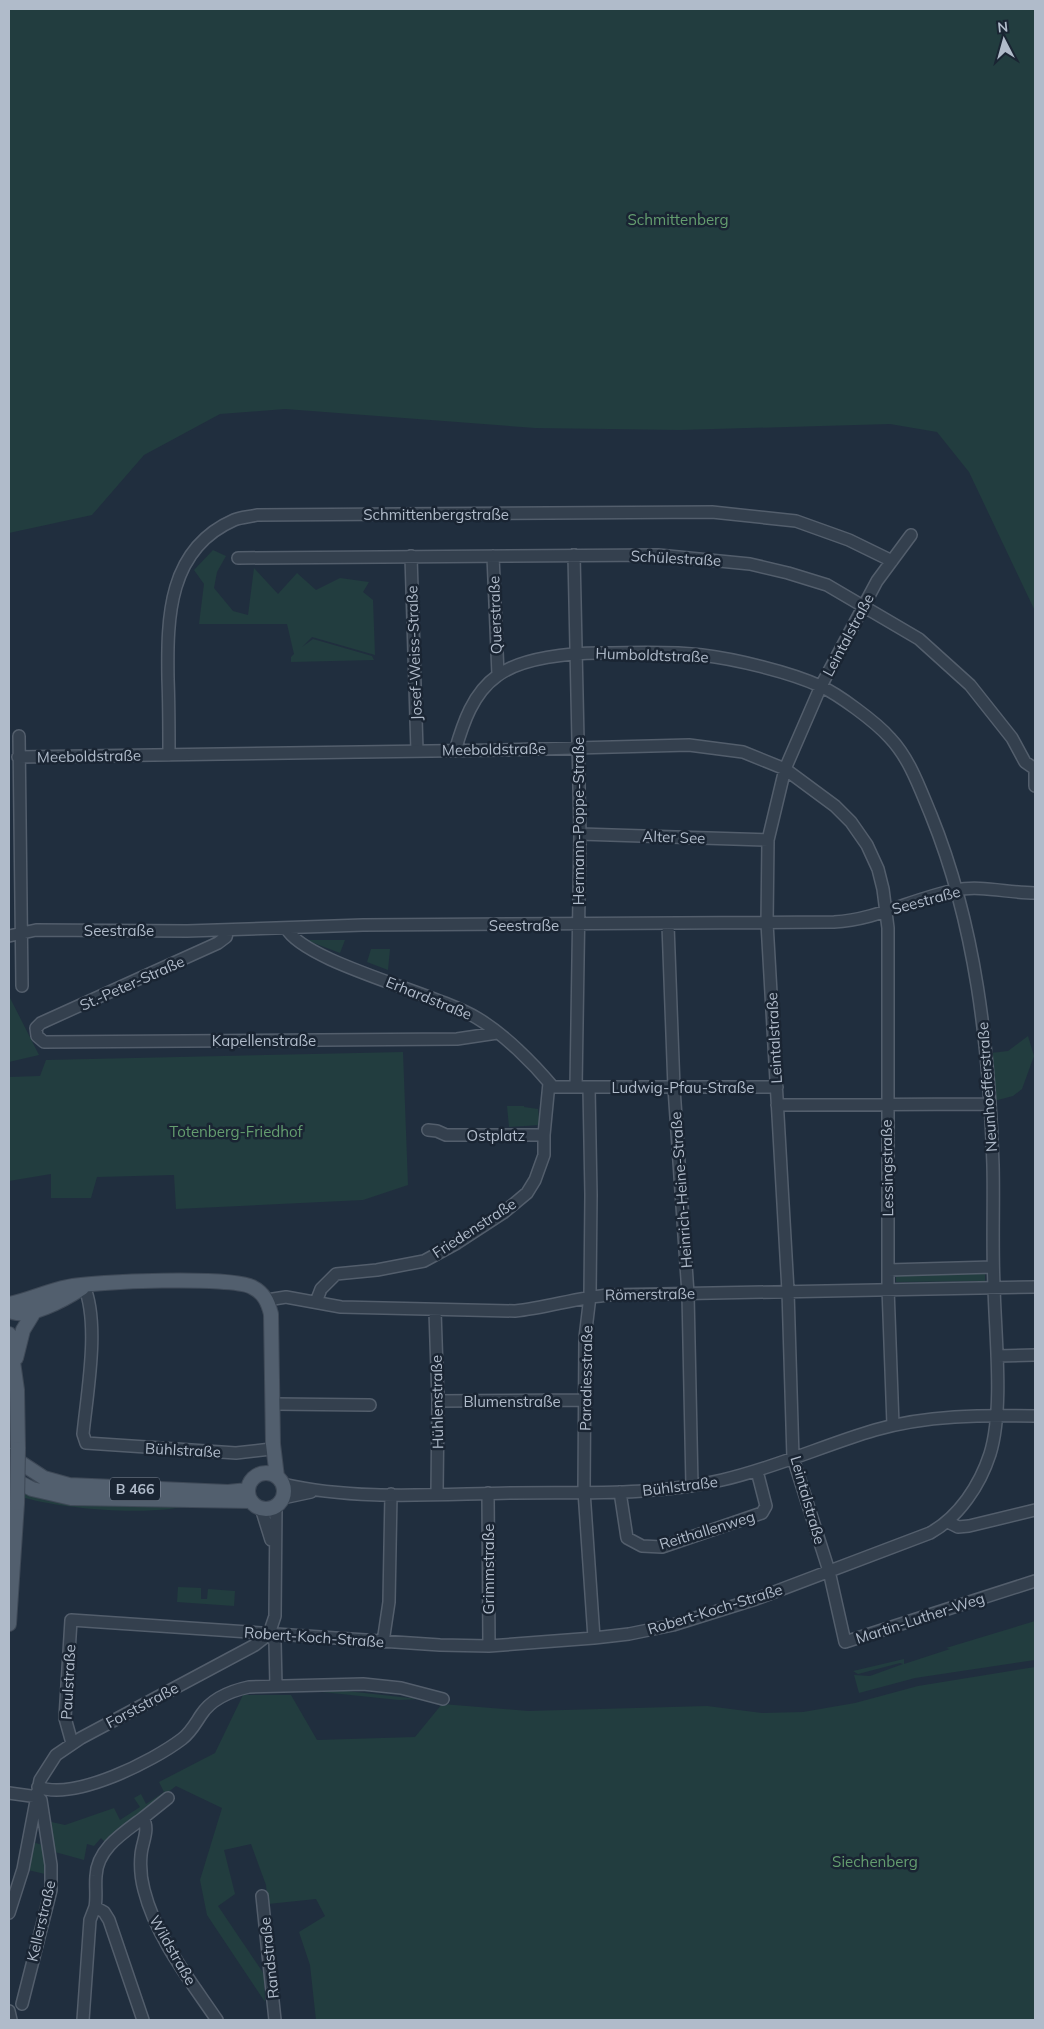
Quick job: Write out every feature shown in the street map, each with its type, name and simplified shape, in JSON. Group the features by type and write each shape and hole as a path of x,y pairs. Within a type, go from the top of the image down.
{"main road":[{"path":"9,1304 33,1299 68,1286 132,1282 230,1282 254,1287 267,1300 272,1319 274,1404 268,1448 276,1488"},
{"path":"9,1310 19,1314 34,1312 84,1286"},
{"path":"14,1366 23,1330 34,1312"},
{"path":"9,1334 14,1366 14,1452 17,1503 9,1624"},
{"name":"B 466","path":"14,1452 44,1478 69,1485 228,1492 253,1500"},
{"name":"B 466","path":"9,1477 32,1490 72,1498 253,1500 276,1488"},
{"path":"253,1500 253,1479 276,1488"}],"street":[{"name":"Schmittenbergstraße","path":"169,755 168,626 172,598 179,574 205,540 222,527 244,517 257,515 712,512 796,521 849,540 892,561"},
{"name":"Leintalstraße","path":"829,1571 793,1458 788,1291 767,923 768,840 785,769 821,686 864,605 911,535"},
{"name":"Hermann-Poppe-Straße","path":"574,555 580,834 576,1087"},
{"name":"Schülestraße","path":"238,558 658,555 750,564 827,585 919,639 970,685 993,711 1012,738 1025,762 1035,769"},
{"name":"Josef-Weiss-Straße","path":"411,556 417,751"},
{"name":"Querstraße","path":"493,556 498,675"},
{"name":"Humboldtstraße","path":"455,750 463,723 477,696 498,675 539,659 576,653 702,655 758,666 821,686 860,713 890,738 913,772 945,850 957,890"},
{"path":"18,736 22,986"},
{"name":"Meeboldstraße","path":"18,757 689,745 743,752 785,769 814,788 851,822 867,845 878,869 886,910"},
{"path":"1035,773 1035,786"},
{"name":"Alter See","path":"580,834 768,840"},
{"name":"Seestraße","path":"9,936 20,932 228,930 363,925 668,925 846,922 957,890 979,888 1035,893"},
{"name":"Neunhoefferstraße","path":"957,890 982,1011 993,1165 994,1286"},
{"name":"Lessingstraße","path":"886,910 888,928 886,1104 888,1288 893,1426"},
{"name":"Heinrich-Heine-Straße","path":"668,925 674,1088 688,1294 692,1486"},
{"name":"Erhardstraße","path":"286,928 291,937 319,955 449,1003 479,1018 530,1061 550,1083"},
{"name":"St.-Peter-Straße","path":"35,1033 37,1026 41,1023 218,943 226,937 228,930"},
{"name":"Kapellenstraße","path":"35,1033 44,1042 457,1039 497,1033"},
{"path":"550,1083 553,1087 589,1088"},
{"name":"Ostplatz","path":"428,1130 437,1130 446,1134 544,1135 550,1083"},
{"name":"Ludwig-Pfau-Straße","path":"589,1088 777,1087"},
{"name":"Paradiesstraße","path":"589,1088 592,1195 590,1296 585,1338 584,1492 594,1638"},
{"path":"778,1105 990,1104"},
{"name":"Friedenstraße","path":"316,1302 321,1289 336,1274 376,1270 424,1261 457,1244 503,1213 526,1192 535,1180 544,1155 544,1135"},
{"path":"888,1270 993,1268"},
{"name":"Bühlstraße","path":"84,1286 90,1304 92,1327 83,1434 86,1443 236,1453 268,1448"},
{"name":"Robert-Koch-Straße","path":"71,1620 383,1642 489,1646 629,1634 673,1625 756,1599 924,1536 948,1522 971,1494 985,1469 993,1441 997,1356 994,1286"},
{"name":"Römerstraße","path":"267,1300 286,1297 341,1307 435,1311 533,1310 590,1296 888,1288 1035,1287"},
{"name":"Hühlenstraße","path":"435,1311 438,1401 437,1493"},
{"path":"997,1356 1035,1355"},
{"name":"Blumenstraße","path":"438,1401 586,1400"},
{"path":"274,1404 370,1405"},
{"name":"Bühlstraße","path":"276,1488 314,1492 391,1494 661,1490 692,1486 757,1471 893,1426 937,1418 995,1415 1035,1416"},
{"name":"Reithallenweg","path":"620,1492 627,1538 642,1546 662,1547 762,1513 766,1506 757,1471"},
{"path":"276,1488 275,1616 269,1634 275,1642 276,1686"},
{"name":"Grimmstraße","path":"488,1493 489,1646"},
{"path":"383,1642 389,1602 391,1494"},
{"path":"253,1500 275,1555"},
{"path":"948,1522 958,1527 969,1526 1035,1510"},
{"name":"Martin-Luther-Weg","path":"829,1571 845,1642 1035,1581"},
{"name":"Paulstraße","path":"71,1620 65,1718 72,1743"},
{"name":"Forststraße","path":"9,1914 23,1869 37,1792 49,1763 72,1743 255,1645 269,1634"},
{"path":"9,1793 70,1789 125,1771 183,1738 194,1728 205,1708 216,1699 249,1687 363,1684 401,1688 443,1699"},
{"name":"Kellerstraße","path":"22,2004 21,1988 52,1882 42,1803 37,1792"},
{"path":"83,2020 90,1920 95,1907 96,1876 101,1858 111,1843 168,1798"},
{"name":"Wildstraße","path":"143,1818 147,1828 141,1864 147,1902 172,1952 217,2020"},
{"name":"Randstraße","path":"262,1896 275,2020"},
{"path":"95,1907 104,1912 109,1920 144,2020"},
{"path":"9,2011 11,2020"}],"green space":[{"name":"Schmittenberg","path":"9,9 1035,9 1035,611 969,472 937,432 890,424 680,430 535,428 285,409 220,414 144,455 92,515 9,533"},
{"path":"213,550 226,556 217,572 214,588 233,611 248,615 254,568 278,594 297,573 316,590 340,578 369,582 363,592 373,600 375,655 312,637 302,647 313,639 372,656 374,660 291,662 291,657 294,654 287,624 199,624 204,584 194,570"},
{"path":"306,940 345,940 340,953"},
{"path":"371,949 390,949 388,970 367,962"},
{"path":"9,996 39,1055 9,1062"},
{"path":"1028,1036 1034,1056 1022,1089 1013,1096 994,1101 991,1053 1008,1051"},
{"name":"Totenberg-Friedhof","path":"403,1052 408,1185 363,1200 176,1209 174,1175 97,1177 91,1198 51,1198 51,1174 9,1181 9,1077 40,1076 46,1060"},
{"path":"507,1106 524,1106 538,1109 540,1125 509,1127"},
{"path":"985,1270 985,1281 896,1282 896,1271"},
{"path":"25,1494 75,1504 200,1503 160,1510 89,1509 25,1498"},
{"path":"178,1587 201,1588 201,1599 207,1599 208,1589 235,1591 234,1606 177,1602"},
{"path":"1035,1621 1035,1660 915,1678 859,1693 854,1675 870,1676 903,1664 900,1663 858,1674 853,1671 904,1659 904,1664 950,1649 946,1648"},
{"name":"Siechenberg","path":"1035,1667 1035,2020 316,2020 310,1965 299,1932 325,1916 316,1899 268,1904 266,1885 251,1844 224,1850 235,1894 218,1906 264,1974 265,2002 207,1915 200,1880 222,1808 176,1786 105,1842 101,1838 94,1846 87,1844 84,1860 55,1852 47,1821 65,1825 114,1808 120,1820 140,1807 134,1798 141,1794 146,1804 164,1792 159,1782 215,1753 243,1695 291,1695 317,1740 415,1737 442,1704 528,1711 707,1706 762,1713 803,1712 855,1703 918,1686"},
{"path":"311,1687 419,1699 399,1700 312,1691"},
{"path":"33,1842 45,1846 45,1874 28,1870"}]}
